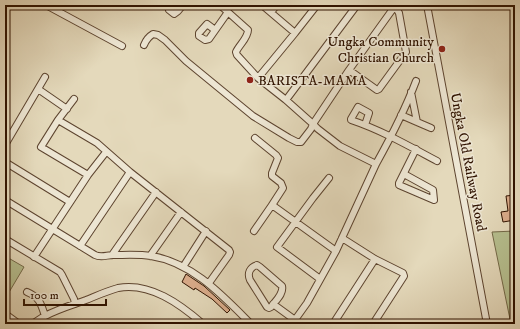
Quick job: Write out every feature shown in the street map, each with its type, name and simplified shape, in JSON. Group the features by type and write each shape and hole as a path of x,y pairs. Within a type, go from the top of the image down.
{"street":[{"path":"5,10 8,5"},
{"path":"46,5 122,46"},
{"path":"172,5 169,10 174,14 182,5"},
{"path":"220,5 248,30 247,35 236,52 258,78 340,146 376,164"},
{"path":"262,5 296,34"},
{"path":"271,12 277,5"},
{"path":"258,78 296,34 317,5"},
{"path":"286,100 357,5"},
{"name":"Ungka Old Railway Road","path":"427,5 488,324"},
{"path":"144,45 149,36 153,34 158,35 253,116 293,140 301,142 349,70 394,6 399,13 406,52 378,90 349,70"},
{"path":"215,30 228,12"},
{"path":"5,145 45,77"},
{"path":"273,304 293,322 306,303 336,251 376,164 391,137 416,81"},
{"path":"38,89 67,109"},
{"path":"412,92 417,122"},
{"path":"74,99 58,120 41,147 88,175"},
{"path":"401,115 431,128"},
{"path":"58,120 97,144 229,250 229,255 208,283"},
{"path":"365,125 437,161"},
{"path":"254,231 283,188 282,183 272,176 278,158 255,138"},
{"path":"404,174 433,190 434,200 399,185 399,183 416,150"},
{"path":"34,257 88,175 106,152"},
{"path":"5,162 70,202"},
{"path":"80,246 130,172"},
{"path":"320,279 277,247 329,178"},
{"path":"112,255 156,192"},
{"path":"5,200 99,257 112,255 150,256 166,259 183,267 208,283 252,324"},
{"path":"272,205 336,251"},
{"path":"150,256 181,212"},
{"path":"183,267 206,231"},
{"path":"342,238 375,259 403,273 404,276 373,324"},
{"path":"5,239 60,272 75,304"},
{"path":"333,324 375,259"},
{"path":"257,265 260,267 282,286 282,293 273,304 269,308 267,307 248,276 249,271 254,266 257,265"},
{"path":"32,324 45,316 75,304 118,288 127,287 151,290 165,296 191,313 203,324"},
{"path":"27,292 35,295 38,299 45,316"},
{"path":"8,316 19,324"}],"green space":[{"path":"515,231 515,324 511,324 492,232"},
{"path":"5,256 24,267 5,299"}],"building":[{"path":"515,195 515,220 503,222 501,212 508,211 506,196"},
{"path":"186,274 204,286 230,310 227,313 212,299 182,282"}],"place":[{"name":"Ungka Community Christian Church","path":"442,49"},
{"name":"BARISTA-MAMA","path":"250,80"}]}
